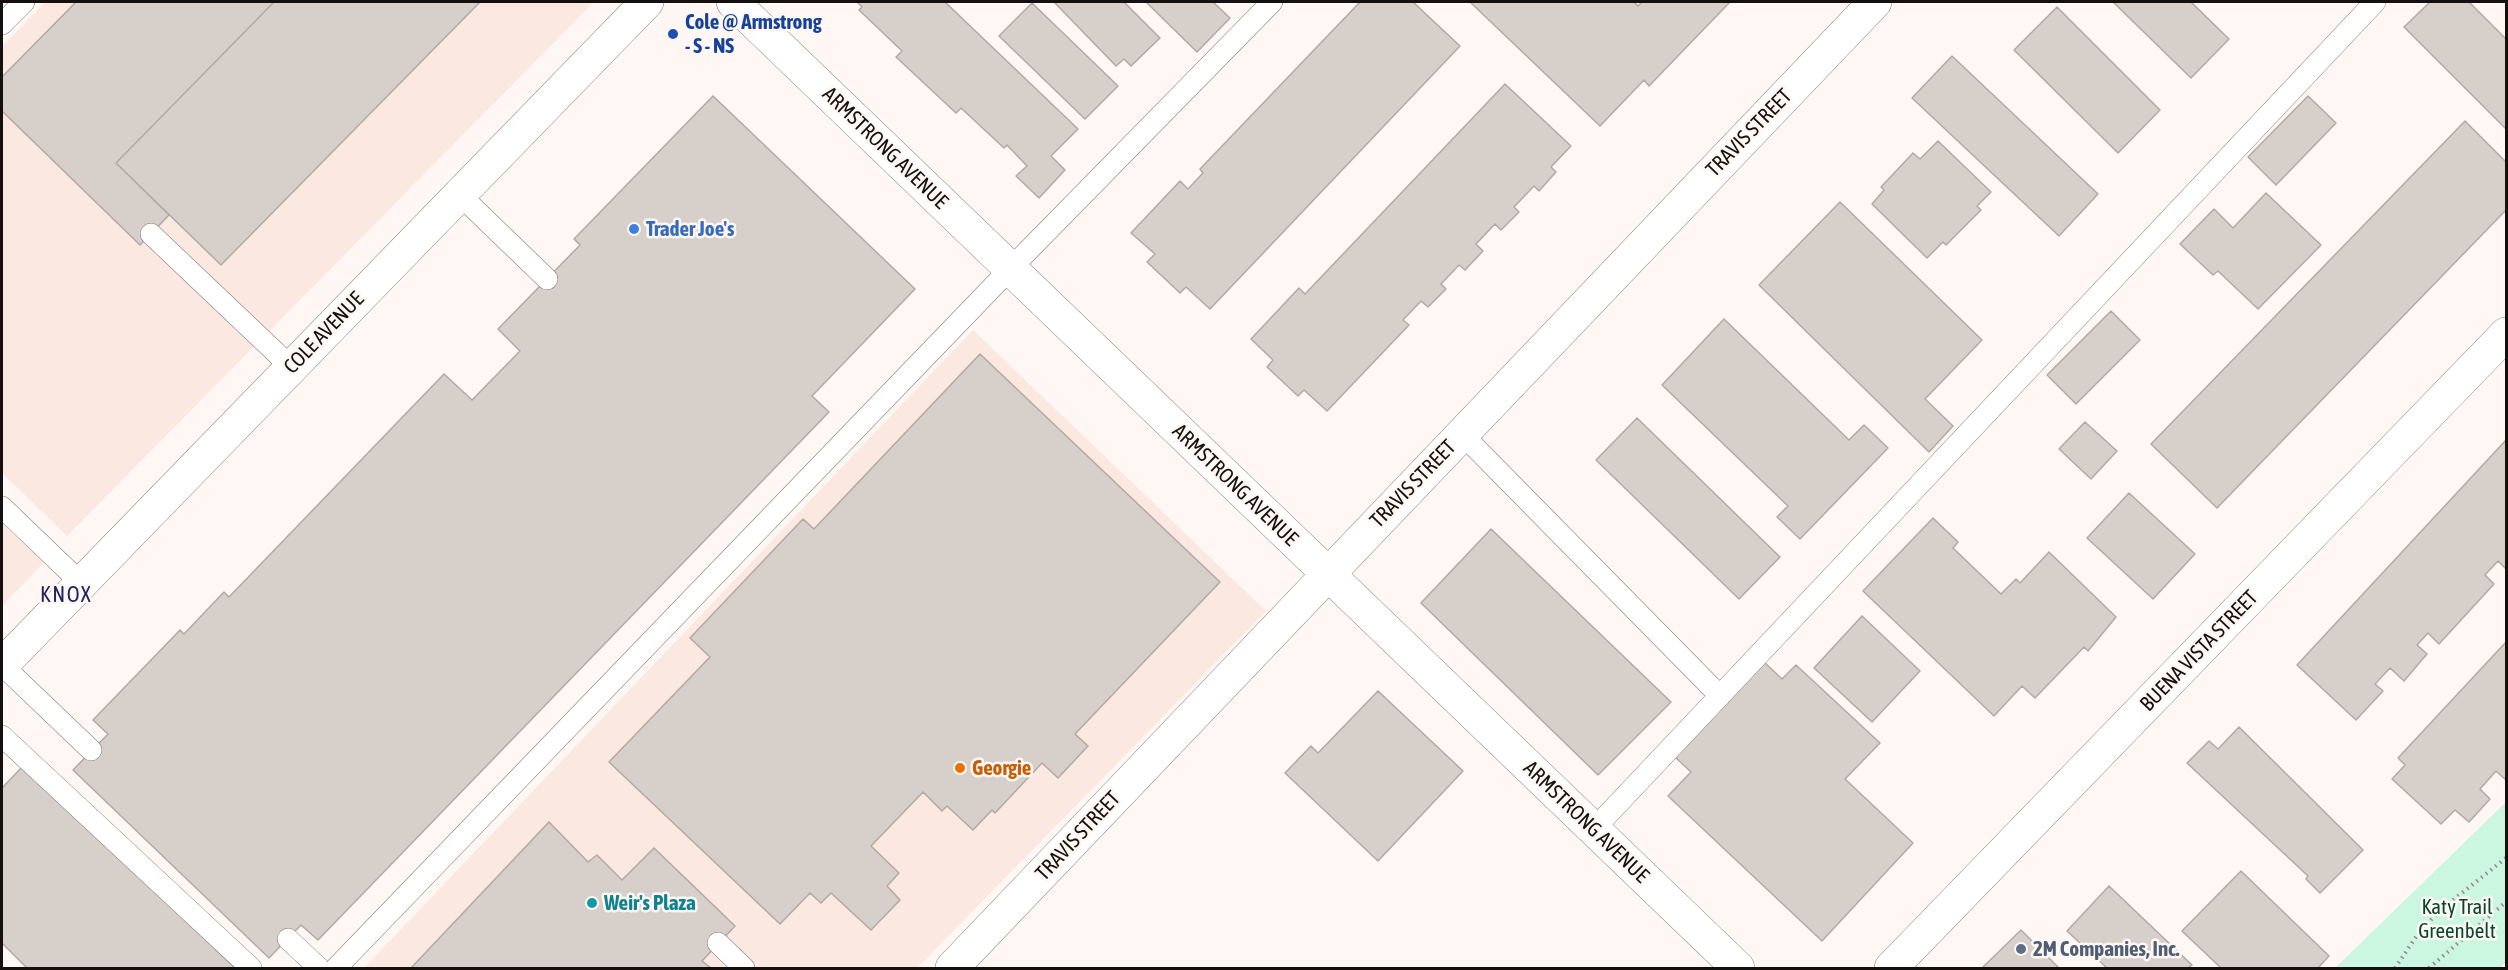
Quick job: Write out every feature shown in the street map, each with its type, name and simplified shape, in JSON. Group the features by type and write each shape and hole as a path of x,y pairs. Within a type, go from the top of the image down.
{"street":[{"name":"COLE AVENUE","path":"2,665 646,2"},
{"name":"ARMSTRONG AVENUE","path":"733,2 1738,969"},
{"name":"TRAVIS STREET","path":"952,969 1327,573 1875,2"},
{"name":"BUENA VISTA STREET","path":"1891,969 2506,334"}],"lane":[{"path":"2,24 24,2"},
{"path":"336,969 1011,268 1272,2"},
{"path":"1594,829 2375,2"},
{"path":"459,194 547,279"},
{"path":"151,234 291,367"},
{"path":"1461,434 1720,696"},
{"path":"2,507 81,583"},
{"path":"2,665 91,750"},
{"path":"2,736 251,969"},
{"path":"288,939 319,969"},
{"path":"718,944 744,969"}],"path":[{"path":"2395,969 2418,934 2438,912 2506,858"},
{"path":"2429,969 2506,902"}],"shaded area":[{"path":"45,2 594,2 67,536 2,473 2,47"},
{"path":"973,330 1266,611 917,968 364,968"},
{"path":"2,507 51,555 2,606"}],"green space":[{"name":"Katy Trail Greenbelt","path":"2506,802 2506,962 2500,968 2335,968"}],"building":[{"path":"76,2 274,2 116,163 169,215 140,245 2,111 2,77"},
{"path":"274,2 480,2 221,265 116,163"},
{"path":"857,2 945,2 1078,129 1051,156 1065,170 1039,198 1016,176 1027,166 1007,145 1004,148 961,108 956,113 896,57 902,51 859,10 862,7"},
{"path":"1054,2 1124,2 1160,38 1131,66 1124,59 1116,66"},
{"path":"1146,2 1213,2 1230,18 1197,52"},
{"path":"1360,2 1413,2 1460,46 1210,309 1186,287 1180,293 1147,262 1155,254 1131,233 1180,181 1188,189 1203,173 1200,169"},
{"path":"1470,2 1634,2 1638,6 1642,2 1730,2 1649,86 1644,80 1600,126"},
{"path":"2113,2 2191,2 2229,39 2191,78"},
{"path":"2430,2 2469,2 2506,39 2506,129 2404,27"},
{"path":"1032,3 1118,86 1085,119 999,36"},
{"path":"2057,7 2160,110 2118,153 2014,50"},
{"path":"1952,56 2098,194 2059,236 1912,98"},
{"path":"1505,84 1571,146 1551,167 1556,172 1539,191 1534,186 1514,207 1519,212 1501,230 1495,224 1476,244 1483,251 1465,270 1459,265 1441,284 1446,289 1428,307 1421,301 1403,320 1409,325 1327,411 1304,390 1298,396 1267,367 1273,360 1251,339 1299,288 1305,294"},
{"path":"713,96 915,289 812,396 829,412 318,940 301,925 269,958 73,770 108,734 93,720 180,630 184,634 224,592 229,597 444,374 472,400 520,351 498,329 580,245 574,239"},
{"path":"2308,96 2336,123 2276,185 2248,157"},
{"path":"2465,121 2506,162 2506,210 2217,508 2151,444"},
{"path":"1938,141 1991,192 1977,206 1981,210 1946,245 1943,242 1927,258 1872,204 1884,190 1881,187 1913,153 1920,159"},
{"path":"2266,193 2321,245 2258,309 2218,271 2213,275 2180,244 2214,209 2233,228"},
{"path":"1840,202 1982,340 1925,399 1953,426 1929,452 1759,285"},
{"path":"2111,311 2140,340 2076,404 2047,375"},
{"path":"1724,319 1849,440 1864,425 1888,448 1800,539 1777,517 1788,506 1662,385"},
{"path":"980,354 1220,582 1075,734 1088,746 1058,778 1042,763 995,813 992,810 973,830 947,806 942,811 923,792 871,846 899,873 887,886 900,900 871,930 831,893 821,903 810,893 780,924 609,762 710,657 690,638 803,519 814,529"},
{"path":"1637,418 1780,557 1739,599 1596,460"},
{"path":"2085,422 2117,451 2091,479 2059,449"},
{"path":"2506,440 2506,569 2498,561 2485,575 2494,584 2439,644 2428,633 2417,645 2427,654 2404,681 2390,668 2375,684 2383,691 2356,720 2297,665"},
{"path":"2129,493 2195,554 2153,599 2087,538"},
{"path":"1933,518 1958,542 1953,548 2001,594 2016,579 2020,583 2049,552 2116,617 2088,651 2084,647 2035,698 2022,686 1994,716 1863,591"},
{"path":"1491,529 1671,702 1598,775 1421,603"},
{"path":"1862,616 1920,671 1872,722 1814,668"},
{"path":"2506,642 2506,780 2496,771 2480,789 2490,799 2469,822 2455,810 2441,824 2392,779 2405,765 2398,758"},
{"path":"1764,662 1782,679 1796,665 1880,743 1845,779 1913,843 1822,941 1668,796 1691,772 1675,757"},
{"path":"1378,691 1463,771 1378,861 1285,773 1311,746 1318,753"},
{"path":"2239,727 2363,850 2320,893 2306,879 2308,876 2187,763 2209,741 2218,749"},
{"path":"24,765 235,968 27,968 2,943 2,788"},
{"name":"Weir's Plaza","path":"549,822 588,862 597,855 622,880 654,848 735,926 702,961 711,968 411,968"},
{"path":"2241,871 2329,956 2318,968 2221,968 2182,931"},
{"path":"2109,886 2192,965 2188,968 2107,968 2067,931"},
{"name":"2M Companies, Inc.","path":"2021,930 2059,968 1982,968"}],"place":[{"name":"Cole @ Armstrong - S - NS","path":"673,34"},
{"name":"Trader Joe's","path":"634,229"},
{"name":"Georgie","path":"960,768"},
{"name":"Weir's Plaza","path":"592,903"},
{"name":"2M Companies, Inc.","path":"2021,949"}],"district":[{"name":"KNOX","path":"66,595"}]}
